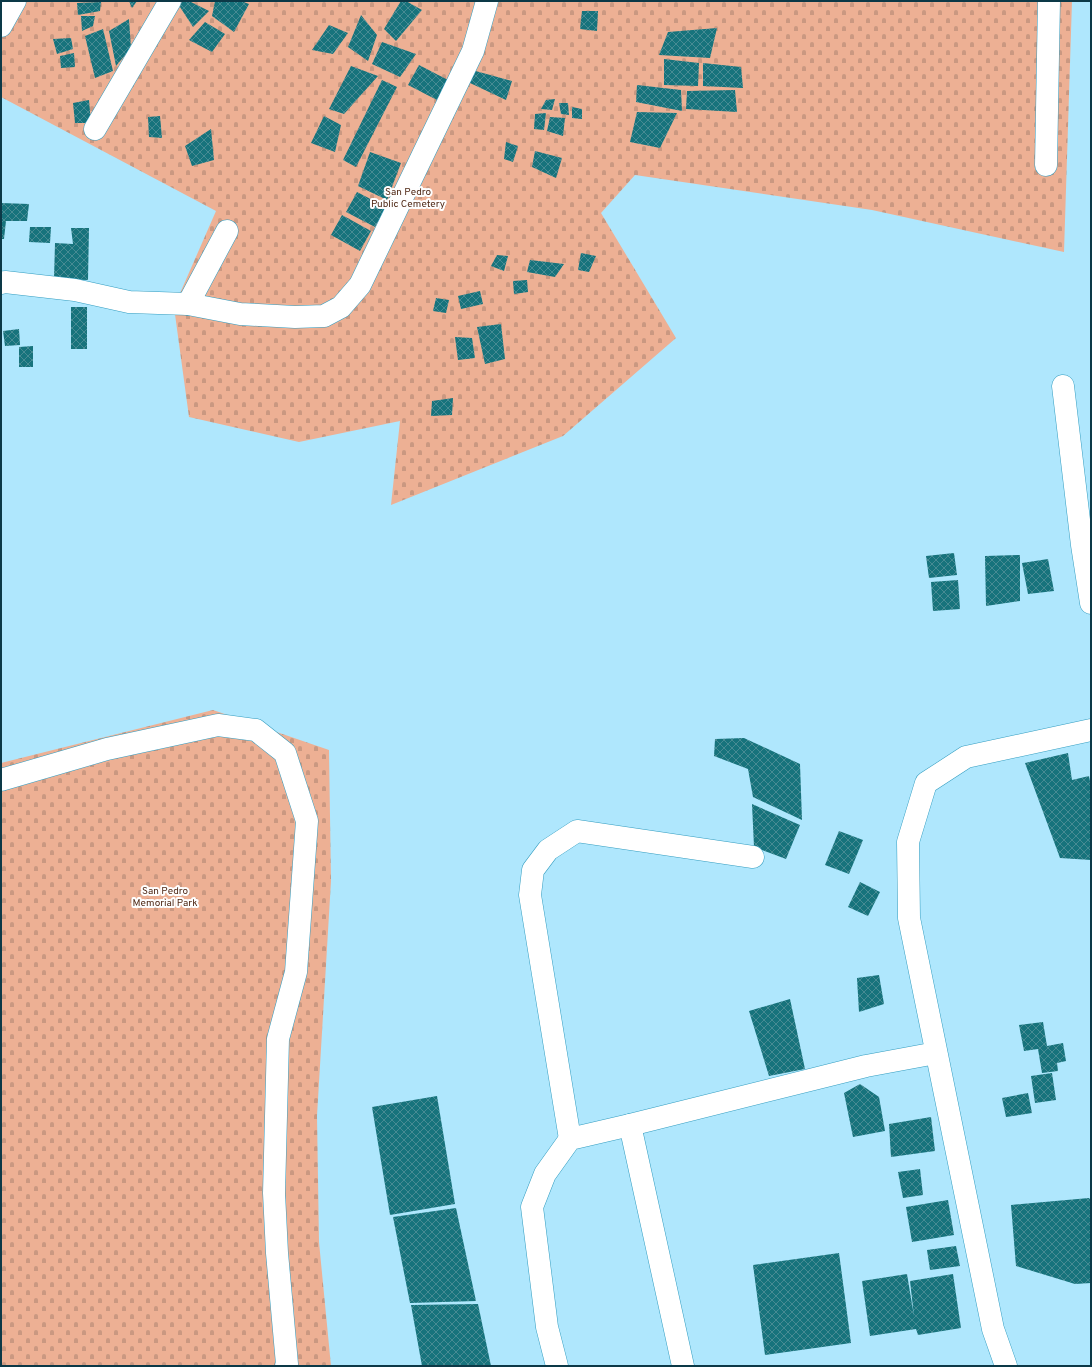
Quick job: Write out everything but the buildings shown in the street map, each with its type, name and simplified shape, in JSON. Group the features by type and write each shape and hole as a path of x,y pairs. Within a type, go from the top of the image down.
{"street":[{"path":"1,26 15,1"},
{"path":"95,129 170,1"},
{"path":"1,283 5,282 74,290 129,302 188,304 240,314 295,317 324,316 341,307 360,285 473,51 487,1"},
{"path":"1046,165 1049,1"},
{"path":"188,304 227,231"},
{"path":"1063,386 1082,545 1091,603"},
{"path":"1,780 106,749 218,726 256,730 285,753 307,821 296,972 278,1039 274,1193 286,1366"},
{"path":"1006,1366 993,1329 909,918 908,842 926,783 966,757 1091,730"},
{"path":"570,1139 530,895 532,870 548,850 576,831 753,857"},
{"path":"557,1366 547,1327 532,1207 545,1174 570,1139 866,1066 936,1053"},
{"path":"630,1125 684,1366"}],"green space":[{"name":"San Pedro Public Cemetery","path":"1,1 1072,1 1064,252 872,210 635,175 601,213 676,338 563,436 391,505 400,421 299,442 189,417 174,307 216,211 1,97"},
{"name":"San Pedro Memorial Park","path":"213,710 329,750 331,881 317,1116 319,1242 331,1366 1,1366 1,763"}]}
